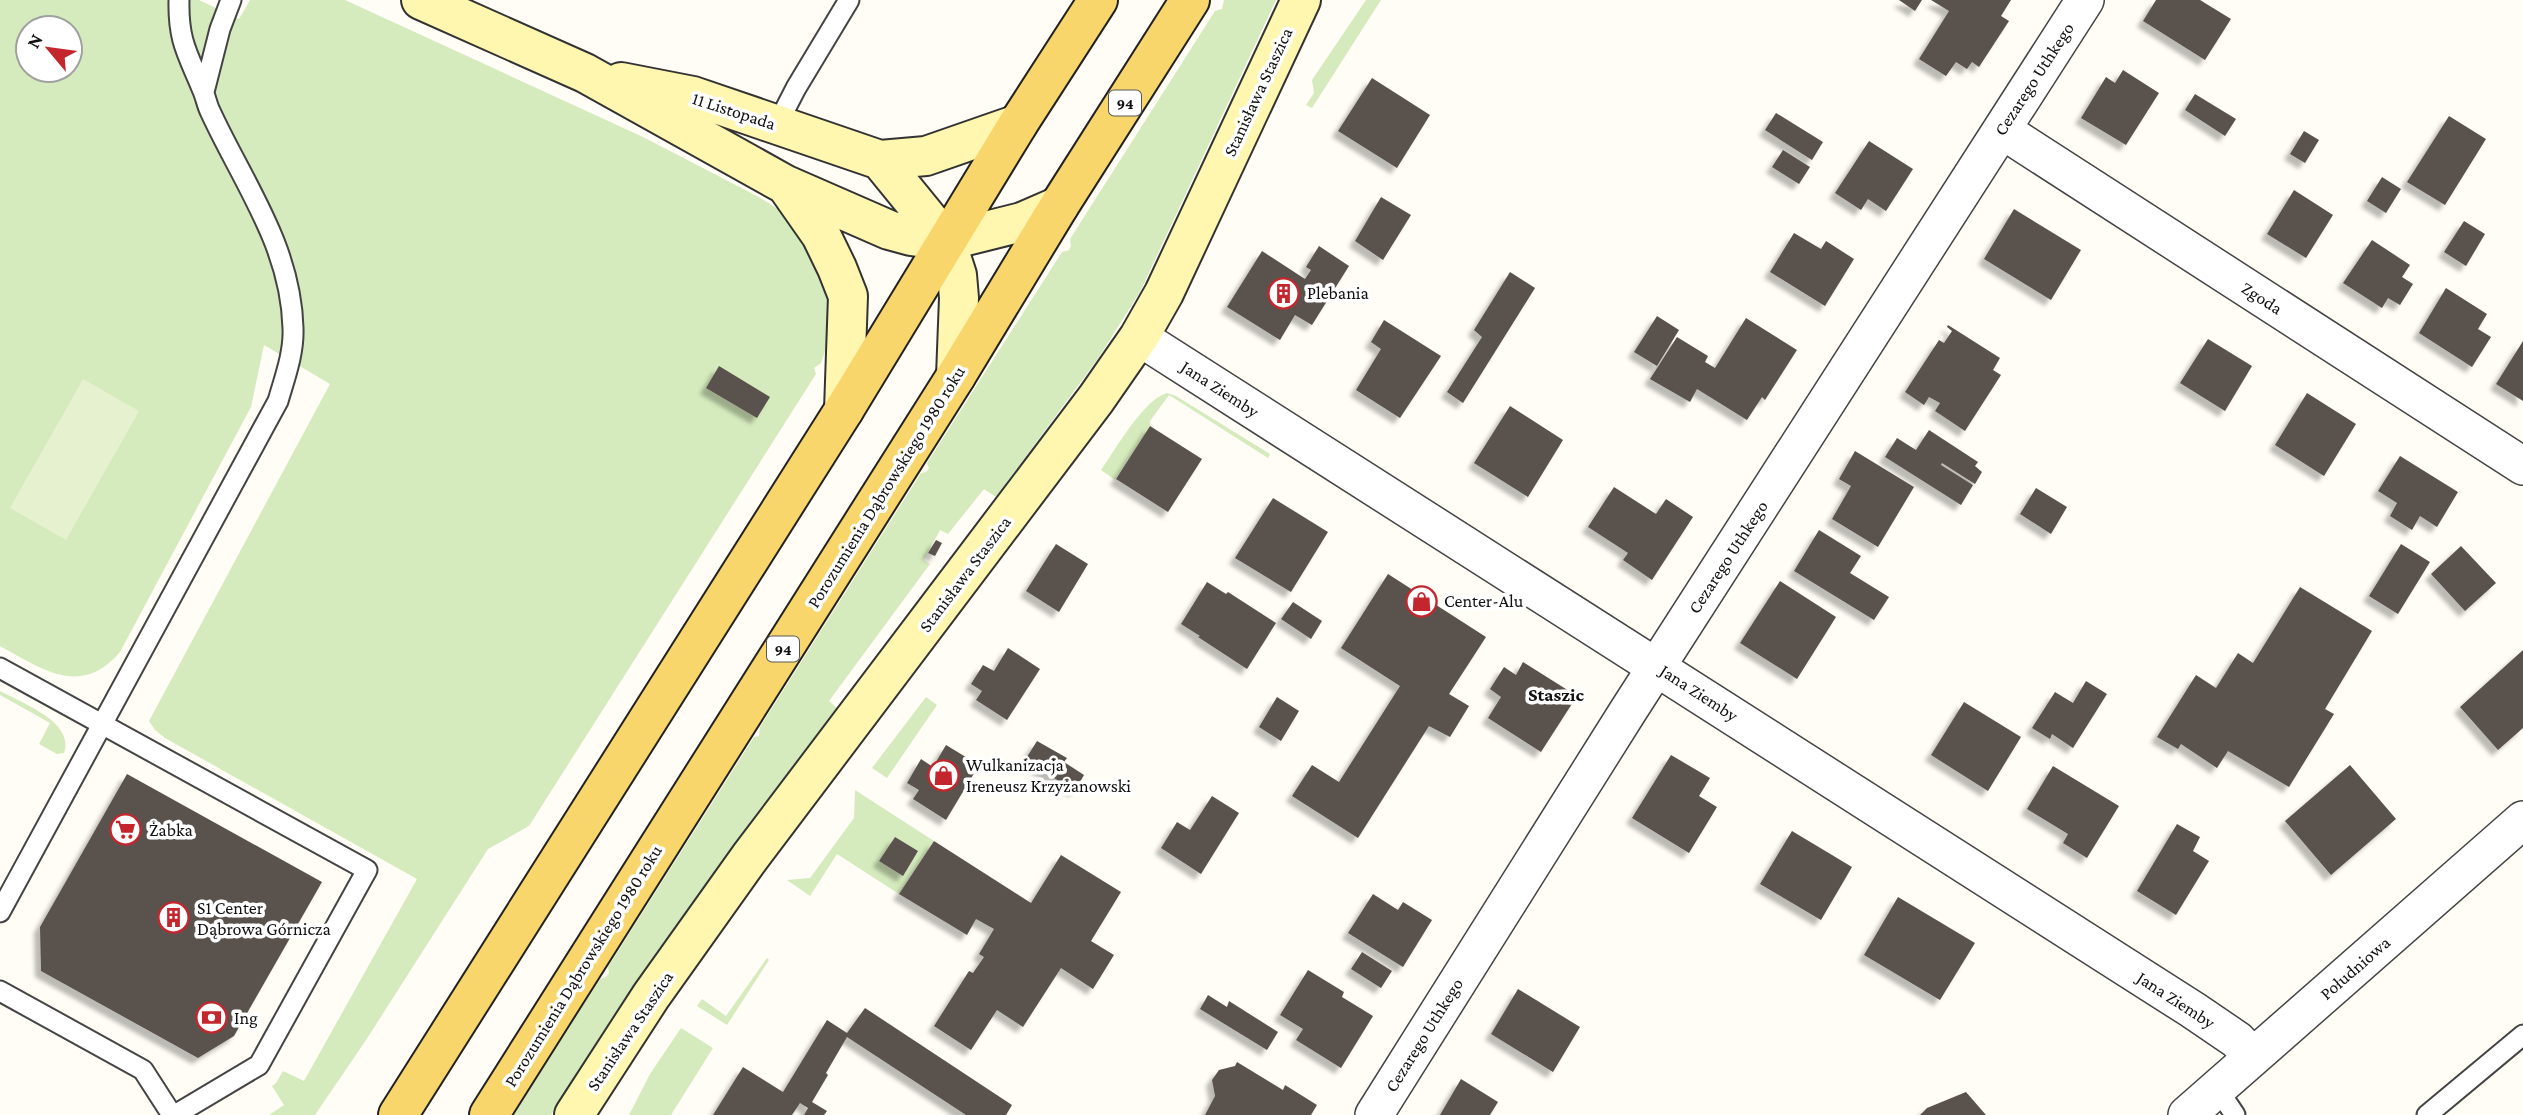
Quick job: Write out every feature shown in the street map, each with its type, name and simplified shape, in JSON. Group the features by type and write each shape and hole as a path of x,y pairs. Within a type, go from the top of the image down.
{"main road":[{"path":"398,1115 844,410 1018,124 1098,0"},
{"name":"Porozumienia Dąbrowskiego 1980 roku","path":"489,1115 1191,0"},
{"path":"375,1115 455,1026"}],"street":[{"name":"11 Listopada","path":"421,0 585,73 786,185 890,230 946,241"},
{"name":"Stanisława Staszica","path":"574,1115 651,996 750,857 1089,409 1139,337 1180,262 1301,0"},
{"name":"Cezarego Uthkego","path":"1374,1115 2085,0"},
{"name":"11 Listopada","path":"585,73 692,96 880,160"},
{"path":"880,160 926,156 1018,124"},
{"name":"Zgoda","path":"2002,130 2523,466"},
{"path":"880,160 946,241 957,275 959,298 956,376"},
{"path":"786,185 821,234 848,296 844,410"},
{"path":"946,241 1022,222 1059,206"},
{"name":"Jana Ziemby","path":"1139,337 2193,1010 2237,1040 2253,1057"},
{"name":"Południowa","path":"2187,1115 2226,1102 2253,1057 2518,835"}],"lane":[{"path":"0,912 278,401 290,364 293,330 290,287 280,252 252,190 209,109 184,47 178,25 179,0"},
{"path":"204,92 220,29 231,0"},
{"path":"777,125 849,0"},
{"path":"0,668 367,870 259,1065 174,1115 143,1070 0,991"},
{"path":"2427,1115 2523,1035"}],"green space":[{"path":"0,0 199,0 239,19 250,0 345,0 643,137 757,196 798,226 832,295 827,345 821,363 814,368 816,374 529,826 488,849 315,1115 269,1115 284,1105 272,1086 283,1071 304,1081 417,879 165,738 149,721 330,384 264,345 251,407 120,652 91,674 76,676 61,675 0,646"},
{"path":"1224,0 1276,0 1140,292 1097,360 996,497 984,489 948,534 940,530 924,560 930,564 829,701 838,709 654,959 551,1115 514,1115 600,979 609,973 608,967 754,737 759,736 760,727 921,473 929,468 927,463 1062,252 1069,250 1070,239 1215,11 1222,9"},
{"path":"1366,0 1381,0 1312,108 1306,105 1314,93 1312,80"},
{"path":"83,379 139,411 66,540 10,508"},
{"path":"1167,393 1270,454 1268,458 1169,395 1115,480 1101,470 1140,415 1158,397"},
{"path":"0,691 33,708 54,723 62,732 64,753 57,754 39,744 50,723 0,695"},
{"path":"926,697 937,705 887,778 872,768"},
{"path":"855,790 934,841 899,894 837,854 810,896 787,880 810,878 854,818","holes":["895,837 903,876 880,861"]},
{"path":"767,958 769,960 727,1025 697,1006 702,999 726,1016"},
{"path":"681,1028 713,1048 671,1115 629,1115 650,1074"}],"building":[{"path":"1899,0 1922,0 1915,11"},
{"path":"1931,0 2011,0 2001,16 2009,21 1979,67 1972,62 1967,69 1956,62 1946,76 1919,59 1949,11"},
{"path":"2156,0 2200,0 2231,19 2205,60 2143,21"},
{"path":"2123,70 2159,93 2126,145 2081,118 2106,77 2115,83"},
{"path":"1372,78 1430,115 1397,168 1338,131"},
{"path":"2195,94 2236,119 2225,136 2185,110"},
{"path":"1776,113 1823,142 1812,160 1765,130"},
{"path":"2449,116 2486,139 2445,205 2407,182"},
{"path":"2304,131 2319,140 2305,163 2290,154"},
{"path":"1869,141 1913,169 1886,211 1868,199 1861,210 1835,193"},
{"path":"1783,150 1810,167 1799,184 1772,167"},
{"path":"2382,177 2401,189 2386,213 2367,201"},
{"path":"2294,190 2333,215 2306,258 2267,234"},
{"path":"1381,197 1411,215 1383,260 1355,241"},
{"path":"2014,209 2081,250 2051,300 1984,259"},
{"path":"2464,221 2485,234 2466,266 2444,252"},
{"path":"1794,233 1821,249 1826,241 1854,259 1825,306 1770,272"},
{"path":"2372,240 2410,265 2402,277 2413,284 2400,305 2388,298 2382,308 2343,283"},
{"name":"Plebania","path":"1319,246 1349,266 1312,325 1295,315 1280,340 1227,307 1262,251 1305,279 1311,270 1306,267"},
{"path":"1510,272 1535,288 1463,403 1447,392 1482,337 1474,330"},
{"path":"2446,288 2487,314 2478,329 2491,337 2472,367 2419,333"},
{"path":"1657,316 1679,330 1657,366 1634,352"},
{"path":"1746,318 1797,350 1765,400 1762,397 1747,420 1697,389 1690,402 1650,379 1677,337 1708,356 1705,362 1715,368"},
{"path":"1384,320 1441,356 1400,418 1356,390 1381,349 1371,342"},
{"path":"1948,325 2000,358 1993,370 2001,375 1965,431 1935,411 1940,403 1929,397 1924,405 1905,392 1939,340 1944,343 1952,331"},
{"path":"2208,339 2252,366 2225,411 2180,383"},
{"path":"2523,341 2523,401 2496,384"},
{"path":"719,366 770,397 757,418 706,388"},
{"path":"2307,393 2356,424 2324,476 2275,445"},
{"path":"1510,406 1563,440 1528,497 1474,463"},
{"path":"1150,426 1202,459 1168,512 1116,479"},
{"path":"1929,430 1978,462 1975,466 1982,472 1975,484 1942,463 1941,465 1973,485 1961,505 1885,457 1897,438 1916,450"},
{"path":"1855,451 1914,487 1878,547 1832,519 1851,486 1839,479"},
{"path":"2400,456 2458,492 2437,527 2420,516 2412,530 2390,516 2397,503 2378,491"},
{"path":"1614,487 1656,514 1666,499 1693,517 1652,580 1623,560 1628,553 1588,527"},
{"path":"2036,488 2067,507 2051,534 2020,514"},
{"path":"1273,498 1328,532 1291,592 1235,558"},
{"path":"1819,530 1861,556 1850,573 1889,597 1874,620 1794,571"},
{"path":"936,540 942,543 935,556 928,553"},
{"path":"1056,544 1088,564 1059,612 1026,591"},
{"path":"2401,544 2430,562 2398,614 2369,596"},
{"path":"2461,546 2496,583 2465,611 2431,574"},
{"path":"1388,574 1486,637 1449,694 1469,706 1450,737 1429,726 1358,838 1292,796 1312,765 1339,782 1400,686 1341,648"},
{"path":"1780,581 1836,617 1797,679 1740,643"},
{"path":"1207,582 1226,594 1228,592 1276,623 1247,669 1181,624"},
{"path":"2300,587 2372,631 2325,709 2334,714 2289,787 2228,751 2217,768 2181,744 2178,749 2157,737 2196,675 2216,688 2238,653 2253,663"},
{"path":"1293,602 1322,621 1311,639 1281,619"},
{"path":"1008,648 1040,669 1007,720 976,700 982,691 971,684 983,665 994,671"},
{"path":"2523,650 2523,728 2498,750 2460,707"},
{"path":"1523,662 1577,696 1541,752 1488,718 1501,697 1490,689 1504,667 1516,675"},
{"path":"2086,681 2107,694 2073,748 2052,734 2050,739 2032,728 2055,692 2073,703"},
{"path":"1277,697 1299,711 1281,741 1259,727"},
{"path":"1964,702 2021,737 1988,791 1931,755"},
{"path":"1037,741 1067,758 1064,762 1084,775 1075,791 1025,760"},
{"name":"Wulkanizacja Ireneusz Krzyżanowski","path":"946,745 979,765 946,820 913,799 919,790 907,783 921,759 933,767"},
{"path":"1671,755 1710,778 1699,796 1717,807 1689,853 1632,818"},
{"path":"2350,765 2396,819 2331,875 2285,821"},
{"path":"2053,766 2119,806 2087,858 2063,843 2068,834 2027,809"},
{"name":"S1 Center Dąbrowa Górnicza","path":"127,774 322,882 234,1036 198,1058 41,971 40,927"},
{"path":"1212,796 1239,813 1201,874 1161,848 1177,822 1190,830"},
{"path":"2177,824 2200,837 2193,851 2209,861 2176,915 2137,891"},
{"path":"1792,831 1852,867 1821,920 1760,884"},
{"path":"895,837 918,851 903,876 879,861"},
{"path":"934,841 1031,903 1061,855 1121,892 1091,941 1114,955 1093,989 1061,968 1023,1027 997,1010 971,1050 934,1026 969,971 973,973 984,957 979,954 994,929 976,919 967,935 899,894"},
{"path":"1373,894 1398,910 1403,902 1432,920 1403,967 1348,933"},
{"path":"1898,897 1975,943 1940,1000 1864,955"},
{"path":"1362,952 1392,971 1381,988 1351,969"},
{"path":"1308,970 1344,992 1342,997 1373,1016 1341,1068 1296,1040 1303,1029 1280,1015"},
{"path":"1518,989 1580,1027 1553,1072 1491,1034"},
{"path":"1208,995 1227,1007 1229,1001 1278,1032 1267,1050 1200,1009"},
{"path":"865,1008 1012,1105 1006,1115 966,1115 847,1037 812,1102 827,1111 824,1115 804,1115 808,1108 800,1103 792,1115 713,1115 743,1067 783,1092 827,1020 847,1033"},
{"path":"1237,1062 1283,1090 1285,1085 1317,1105 1311,1115 1205,1115 1215,1096 1212,1080 1219,1070 1235,1066"},
{"path":"1461,1079 1498,1102 1490,1115 1440,1115"},
{"path":"1966,1092 1986,1115 1920,1115 1927,1108"}],"place":[{"name":"Plebania","path":"1284,293"},
{"name":"Center-Alu","path":"1421,601"},
{"name":"Wulkanizacja Ireneusz Krzyżanowski","path":"943,775"},
{"name":"Żabka","path":"126,830"},
{"name":"S1 Center Dąbrowa Górnicza","path":"174,918"},
{"name":"Ing","path":"211,1018"}],"district":[{"name":"Staszic","path":"1556,694"}]}
